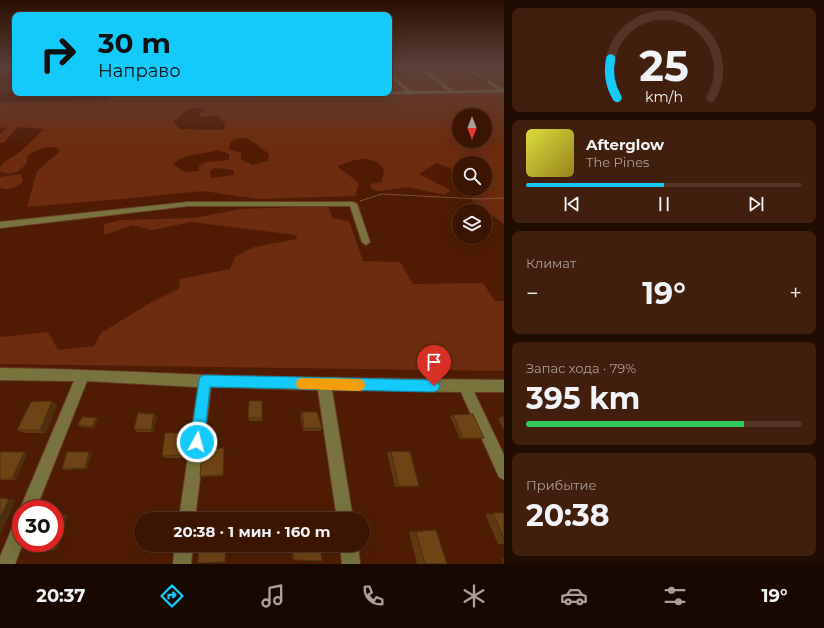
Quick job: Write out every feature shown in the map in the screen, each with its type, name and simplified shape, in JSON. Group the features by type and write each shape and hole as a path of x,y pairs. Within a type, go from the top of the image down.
{"street":[{"path":"0,225 188,204 353,204 366,242"},
{"path":"0,374 83,375 204,381 324,384 465,387 504,386"},
{"path":"32,500 83,375"},
{"path":"189,512 204,381"},
{"path":"324,384 344,512"},
{"path":"465,387 504,472"},
{"path":"6,564 12,549"},
{"path":"182,564 183,552"},
{"path":"350,552 352,564"}],"path":[{"path":"353,204 382,194 480,199 504,198"}],"shaded area":[{"path":"392,93 504,93 504,224 492,215 492,204 476,204 471,200 474,196 492,196 492,156 452,156 452,169 437,163 419,174 451,190 445,195 408,187 379,191 372,189 370,184 382,182 384,169 373,161 362,159 337,166 359,183 355,196 258,199 203,191 27,207 37,171 60,151 56,147 40,149 27,157 27,163 15,173 8,174 0,171 0,167 4,162 21,151 44,129 18,127 3,143 0,143 0,134 6,128 0,127 0,102 108,100 110,96 392,96","holes":["194,108 204,110 198,115 202,117 216,115 225,123 224,130 180,129 173,122 189,109","247,138 269,154 268,161 252,165 241,159 241,153 229,149 230,144 234,139","218,150 229,154 229,160 207,162 199,166 199,171 184,172 173,164 183,158","215,168 233,170 234,175 211,178 210,171"]},
{"path":"21,174 23,182 20,184 10,189 0,188 0,177"},
{"path":"329,206 332,218 349,221 363,261 400,262 413,284 483,283 495,301 504,301 504,371 0,364 0,337 48,332 58,350 94,346 101,333 153,301 179,289 180,279 230,269 235,257 254,247 297,239 296,235 191,222 152,230 132,225 104,235 104,224 121,220 193,218 241,209"}],"building":[{"path":"52,401 40,430 17,430 31,402"},
{"path":"249,401 262,401 262,418 248,418"},
{"path":"302,412 317,412 322,428 304,428"},
{"path":"138,413 154,414 151,430 134,429"},
{"path":"473,414 484,438 463,438 453,415"},
{"path":"82,417 96,418 92,427 78,425"},
{"path":"165,433 185,433 182,455 162,456"},
{"path":"224,448 223,475 200,476 202,449"},
{"path":"391,451 410,452 419,486 399,486"},
{"path":"1,452 24,452 12,479 0,479"},
{"path":"67,452 89,452 85,468 62,469"},
{"path":"0,498 9,499 0,518"},
{"path":"493,513 504,513 504,539"},
{"path":"436,530 447,564 425,564 416,532"},
{"path":"199,552 226,552 225,562 198,563"},
{"path":"293,552 321,552 322,561 294,560"}],"slow traffic":[{"path":"301,384 360,385"}],"route":[{"path":"197,442 204,381 434,386"}]}
